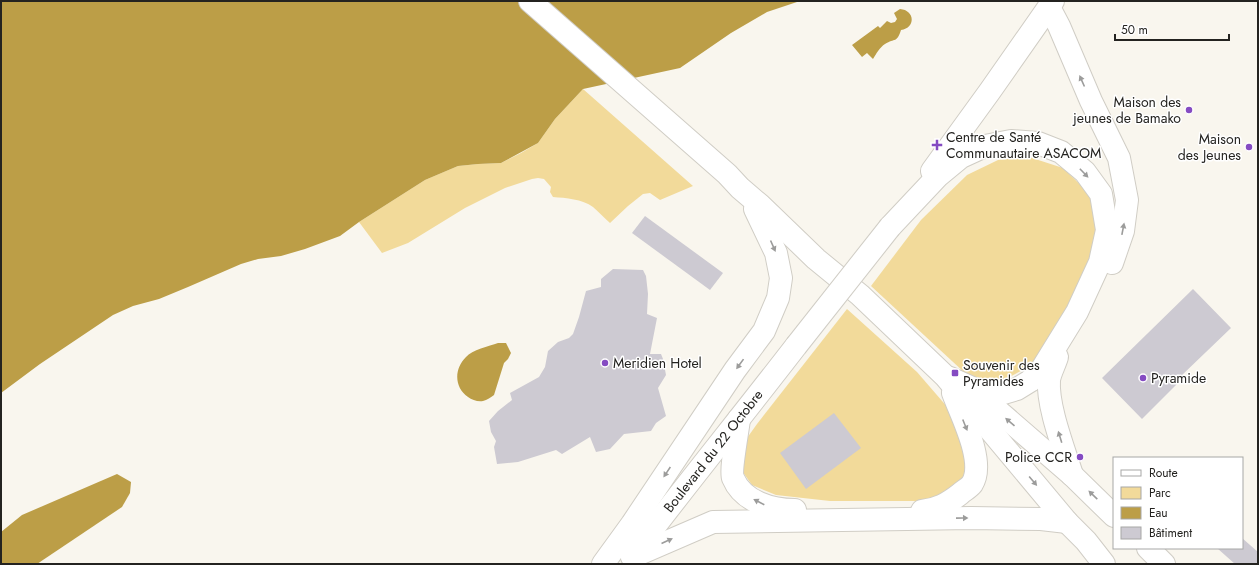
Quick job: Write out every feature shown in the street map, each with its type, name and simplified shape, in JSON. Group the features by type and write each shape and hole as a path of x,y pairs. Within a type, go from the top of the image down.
{"main road":[{"path":"530,1 760,205 816,259 860,295 945,376 1104,564"},
{"path":"890,227 978,108 1051,4"},
{"path":"1051,4 1092,101 1119,158 1126,200 1123,231 1108,272 1084,317 1057,357 1049,379 1049,394 1052,411 1072,475"},
{"path":"890,227 938,176 961,157 985,146 1011,141 1038,143 1061,152 1085,172 1101,194 1107,230 1100,262 1077,312 1040,372 1018,389 997,395 972,388 945,376"},
{"path":"603,564 637,517 764,331 778,298 781,278 776,253 756,210 733,181"},
{"name":"Boulevard du 22 Octobre","path":"890,227 673,502 632,557 713,522 971,518 1041,519 1068,522"},
{"path":"739,419 734,455 733,477 743,493 761,504 785,510 909,512 934,509 949,503 972,484 976,472 976,458 972,443 945,376"},
{"path":"972,388 1072,475 1113,515"},
{"path":"1149,549 1164,564"}],"green space":[{"path":"583,89 693,186 660,200 650,193 643,194 610,223 589,204 574,199 553,197 550,192 551,187 544,179 532,179 505,188 465,208 408,243 382,253 359,222 425,180 458,166 501,163 538,143 555,119"},
{"path":"1026,156 1063,168 1092,196 1099,233 1070,309 1032,365 1002,381 983,380 966,374 871,286 921,220 967,175 998,160"},
{"path":"847,309 917,372 949,409 968,464 964,483 929,501 830,501 776,495 752,485 742,471 742,445"}],"water":[{"path":"1,1 800,1 767,12 731,33 680,68 583,89 555,119 538,143 501,163 458,166 425,180 359,222 340,236 281,256 258,259 241,264 159,299 133,306 113,315 40,364 1,393"},
{"path":"900,9 909,12 912,19 909,26 906,29 901,30 897,39 883,45 873,59 867,53 862,57 852,45 878,26 880,28 887,21 891,23 895,22 897,19 894,13"},
{"path":"498,343 506,343 511,353 504,363 494,395 483,401 471,399 463,393 458,383 457,378 459,367 466,357 472,352"},
{"path":"117,474 131,482 130,493 122,507 37,564 1,564 1,532 22,515"}],"building":[{"path":"645,216 723,273 710,290 632,233"},
{"name":"Meridien Hotel","path":"613,269 643,270 646,276 648,294 647,314 657,318 650,354 661,354 663,359 666,375 658,388 666,416 656,423 651,431 624,434 610,449 596,452 590,437 562,454 556,450 518,462 497,464 494,447 496,441 491,432 489,421 498,411 512,400 510,393 539,377 545,367 548,351 558,342 569,338 573,334 586,291 601,287 601,279"},
{"path":"1193,289 1231,328 1181,376 1183,378 1142,419 1102,378"},
{"path":"834,413 861,448 806,489 780,453"},
{"path":"1243,539 1258,552 1258,564 1235,564 1218,549 1243,549"}],"place":[{"name":"Maison des jeunes de Bamako","path":"1189,110"},
{"name":"Centre de Santé Communautaire ASACOM","path":"937,145"},
{"name":"Maison des Jeunes","path":"1249,147"},
{"name":"Meridien Hotel","path":"605,363"},
{"name":"Souvenir des Pyramides","path":"955,373"},
{"name":"Pyramide","path":"1143,378"},
{"name":"Police CCR","path":"1080,457"}]}
